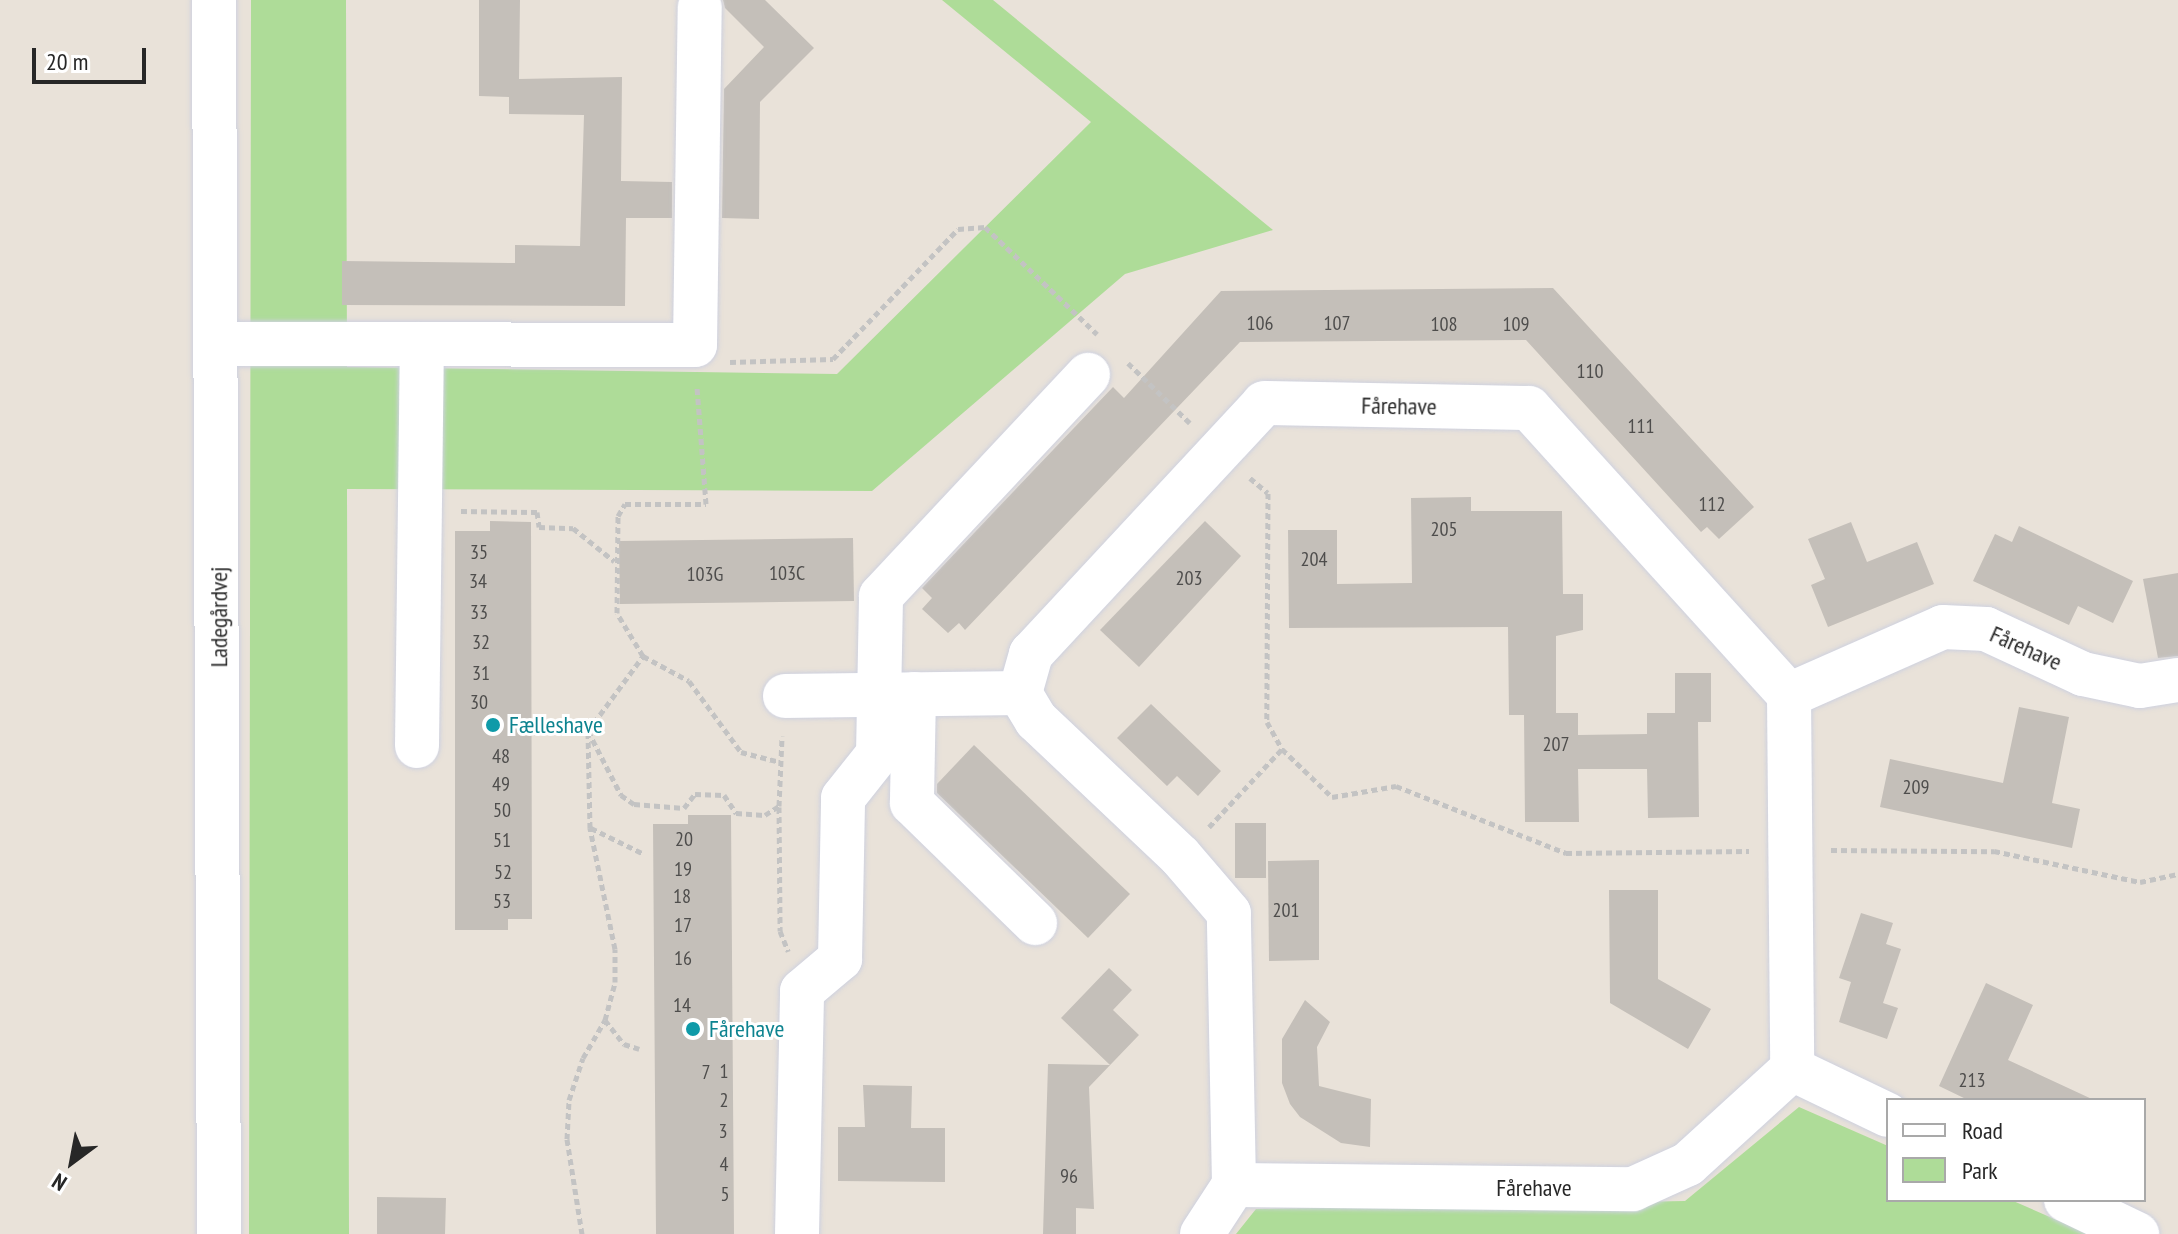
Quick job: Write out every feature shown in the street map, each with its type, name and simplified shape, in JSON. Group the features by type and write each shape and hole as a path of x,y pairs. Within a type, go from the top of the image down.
{"street":[{"name":"Ladegårdvej","path":"214,0 219,344 219,1234"},
{"path":"219,344 695,345 700,7"},
{"path":"417,746 422,344"},
{"path":"1035,923 912,803 881,596 1104,357"},
{"name":"Fårehave","path":"1020,693 1031,654 1264,403 1529,408 1789,695 1943,627 1986,629 2083,674 2140,686 2178,680"},
{"path":"785,696 1020,693 1036,720 1180,856 1229,913 1234,1185 1202,1234"},
{"path":"797,1234 802,991 840,959 843,798 878,754 896,694"},
{"path":"1789,695 1792,1069 1886,1114"},
{"name":"Fårehave","path":"1234,1185 1633,1189 1688,1164 1792,1069"},
{"path":"2070,1202 2137,1234"}],"path":[{"path":"695,345 719,362 833,359 958,229 985,227 1104,357 1268,493 1267,722 1282,749 1332,797 1396,786 1566,853 1994,851 2140,882 2178,874"},
{"path":"695,345 706,504 625,504 618,516 615,561 617,613 643,656 689,681 741,752 780,762 780,931 787,949 816,979"},
{"path":"420,511 537,512 539,527 573,528 615,561"},
{"path":"582,1234 567,1139 569,1100 583,1058 605,1020 615,982 615,949 590,828 588,731 643,656"},
{"path":"557,723 588,731 621,795 634,804 684,808 695,794 724,795 736,813 765,815 779,806"},
{"path":"1180,856 1282,749"},
{"path":"590,828 644,854"},
{"path":"605,1020 624,1044 639,1049"}],"green space":[{"path":"251,0 346,0 347,367 837,374 1091,122 942,0 993,0 1273,230 1125,274 872,491 347,489 349,1234 249,1234"},
{"path":"1799,1107 1886,1145 1886,1202 2016,1202 2089,1234 1236,1234 1256,1209 1685,1201"}],"building":[{"path":"479,0 520,0 519,79 622,77 621,181 672,182 672,218 626,218 625,306 342,305 342,261 515,263 515,245 580,246 584,115 509,114 509,97 479,96"},
{"path":"723,0 765,0 814,48 760,102 759,219 722,218 724,89 764,47 725,8"},
{"path":"1553,288 1754,507 1719,539 1707,527 1701,532 1526,340 1240,342 965,630 959,623 948,633 922,609 932,598 922,588 1113,387 1124,398 1221,291"},
{"path":"1471,497 1471,511 1562,511 1563,594 1583,594 1583,630 1556,636 1556,713 1578,713 1578,735 1647,734 1647,713 1675,713 1675,673 1711,673 1711,722 1698,722 1699,817 1648,818 1647,769 1578,769 1579,822 1525,822 1524,715 1509,715 1508,627 1289,628 1288,530 1337,530 1337,584 1412,583 1411,498"},
{"name":"Fælleshave","path":"490,521 531,522 532,919 508,919 508,930 455,930 455,531 490,531"},
{"path":"1205,521 1241,556 1139,667 1100,630"},
{"path":"1851,522 1867,562 1917,542 1934,584 1828,627 1811,585 1825,579 1808,539"},
{"path":"2019,526 2133,581 2113,623 2078,606 2069,625 1973,581 1995,534 2012,542"},
{"path":"853,538 854,601 620,604 619,541"},
{"path":"2178,573 2178,656 2158,658 2143,579"},
{"path":"1151,704 1221,771 1198,796 1177,776 1167,786 1117,738"},
{"path":"2019,707 2069,717 2052,803 2080,809 2072,848 1880,807 1890,759 2003,783"},
{"path":"974,745 1130,894 1088,938 937,793 937,784"},
{"name":"Fårehave","path":"688,815 731,815 734,1234 656,1234 653,824 688,824"},
{"path":"1235,823 1266,823 1266,878 1235,878"},
{"path":"1319,860 1319,960 1269,961 1268,861"},
{"path":"1609,890 1658,890 1658,979 1711,1009 1688,1049 1610,1003"},
{"path":"1861,913 1893,923 1886,944 1901,949 1883,1003 1898,1008 1887,1039 1839,1022 1851,982 1839,978"},
{"path":"1109,968 1132,990 1113,1010 1139,1035 1089,1087 1094,1209 1076,1208 1076,1234 1043,1234 1048,1064 1110,1065 1061,1018"},
{"path":"1986,983 2033,1005 2008,1060 2090,1098 1964,1098 1939,1086"},
{"path":"1305,1000 1330,1022 1317,1047 1319,1086 1371,1099 1370,1147 1341,1143 1300,1117 1290,1104 1282,1083 1282,1039"},
{"path":"863,1085 912,1086 911,1128 945,1128 945,1182 838,1181 838,1127 865,1127"},
{"path":"377,1197 446,1198 445,1234 377,1234"}],"place":[{"name":"Fælleshave","path":"493,725"},
{"name":"Fårehave","path":"693,1029"}]}
